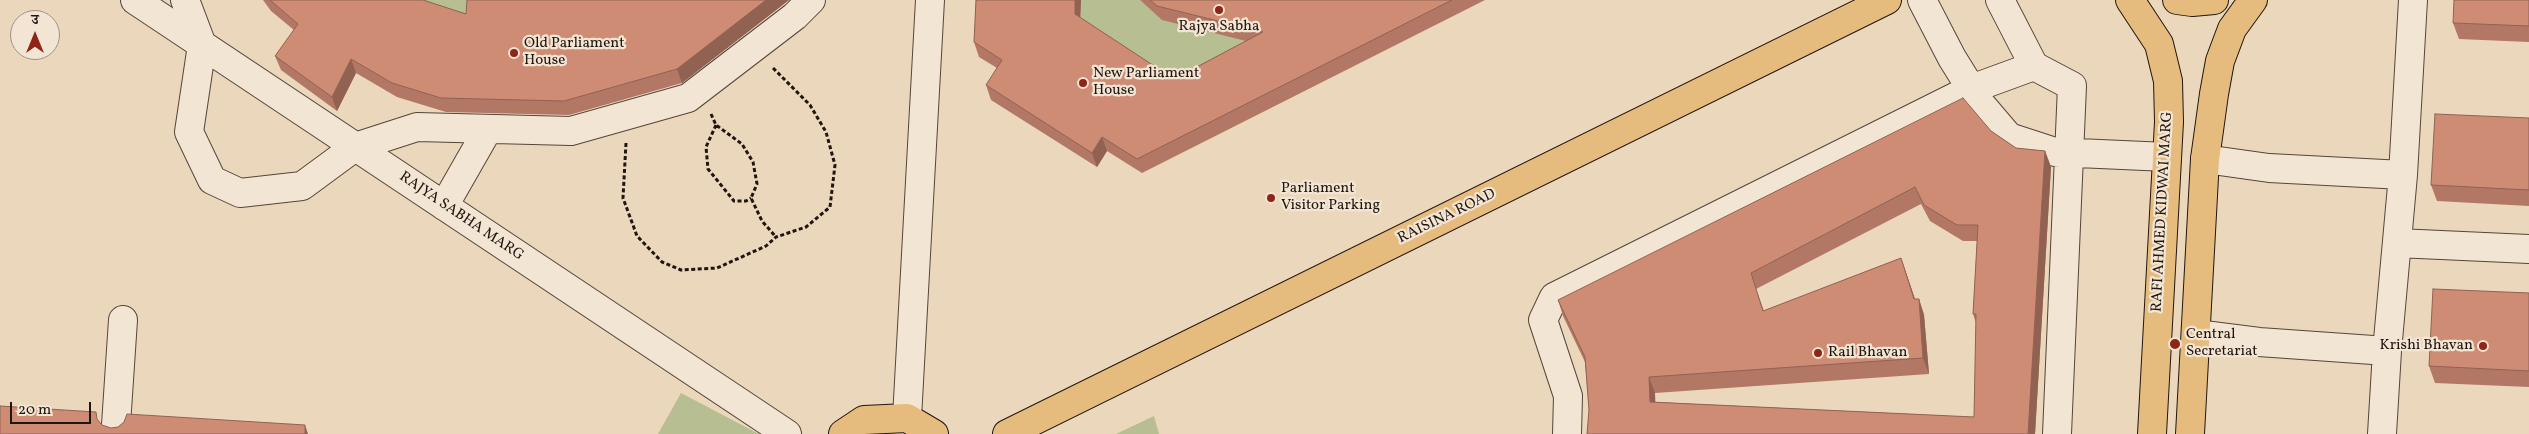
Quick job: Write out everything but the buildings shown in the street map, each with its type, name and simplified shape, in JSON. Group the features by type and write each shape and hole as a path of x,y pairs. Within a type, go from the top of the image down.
{"main road":[{"name":"RAISINA ROAD","path":"1007,434 1887,0"},
{"name":"RAFI AHMED KIDWAI MARG","path":"2130,0 2159,44 2168,81 2169,122 2152,434"},
{"path":"2177,0 2192,2 2214,0"},
{"path":"2190,434 2205,159 2220,61 2232,29 2254,0"},
{"path":"843,434 864,420 907,418 934,434"}],"lane":[{"name":"RAJYA SABHA MARG","path":"134,0 787,434"},
{"path":"185,0 202,45 189,132 212,180 240,193 302,186 355,147 417,127 570,131 688,98 795,16 811,0"},
{"path":"907,418 930,0"},
{"path":"1922,0 1980,103 2009,137 2055,152 2167,157"},
{"path":"2000,0 2034,66 2072,86 2057,434"},
{"path":"2382,434 2387,351 2404,175 2413,0"},
{"path":"1567,434 1568,396 1543,320 1554,297 1972,89 2034,66"},
{"path":"444,206 488,129"},
{"path":"2205,159 2270,168 2404,175"},
{"path":"2397,243 2529,249"},
{"path":"116,425 122,320"},
{"path":"2196,334 2259,342 2387,351"}],"path":[{"path":"627,115 623,198 637,236 662,262 681,270 717,268 766,246 776,238 806,228 830,207 835,165 826,132 810,104 754,48"},
{"path":"708,82 706,105 716,125 742,144 753,162 757,184 751,198 746,201 734,201 708,169 706,147 716,125"},
{"path":"751,198 762,221 776,238"}],"green space":[{"path":"397,0 474,0 471,27"},
{"path":"1081,0 1140,0 1163,20 1341,0 1179,93 1080,29"},
{"path":"681,393 759,434 658,434"},
{"path":"1154,416 1159,434 1116,434"}],"place":[{"name":"Rajya Sabha","path":"1219,10"},
{"name":"Old Parliament House","path":"514,53"},
{"name":"New Parliament House","path":"1083,83"},
{"name":"Parliament Visitor Parking","path":"1271,198"},
{"name":"Central Secretariat","path":"2175,344"},
{"name":"Krishi Bhavan","path":"2483,346"},
{"name":"Rail Bhavan","path":"1818,353"}]}
